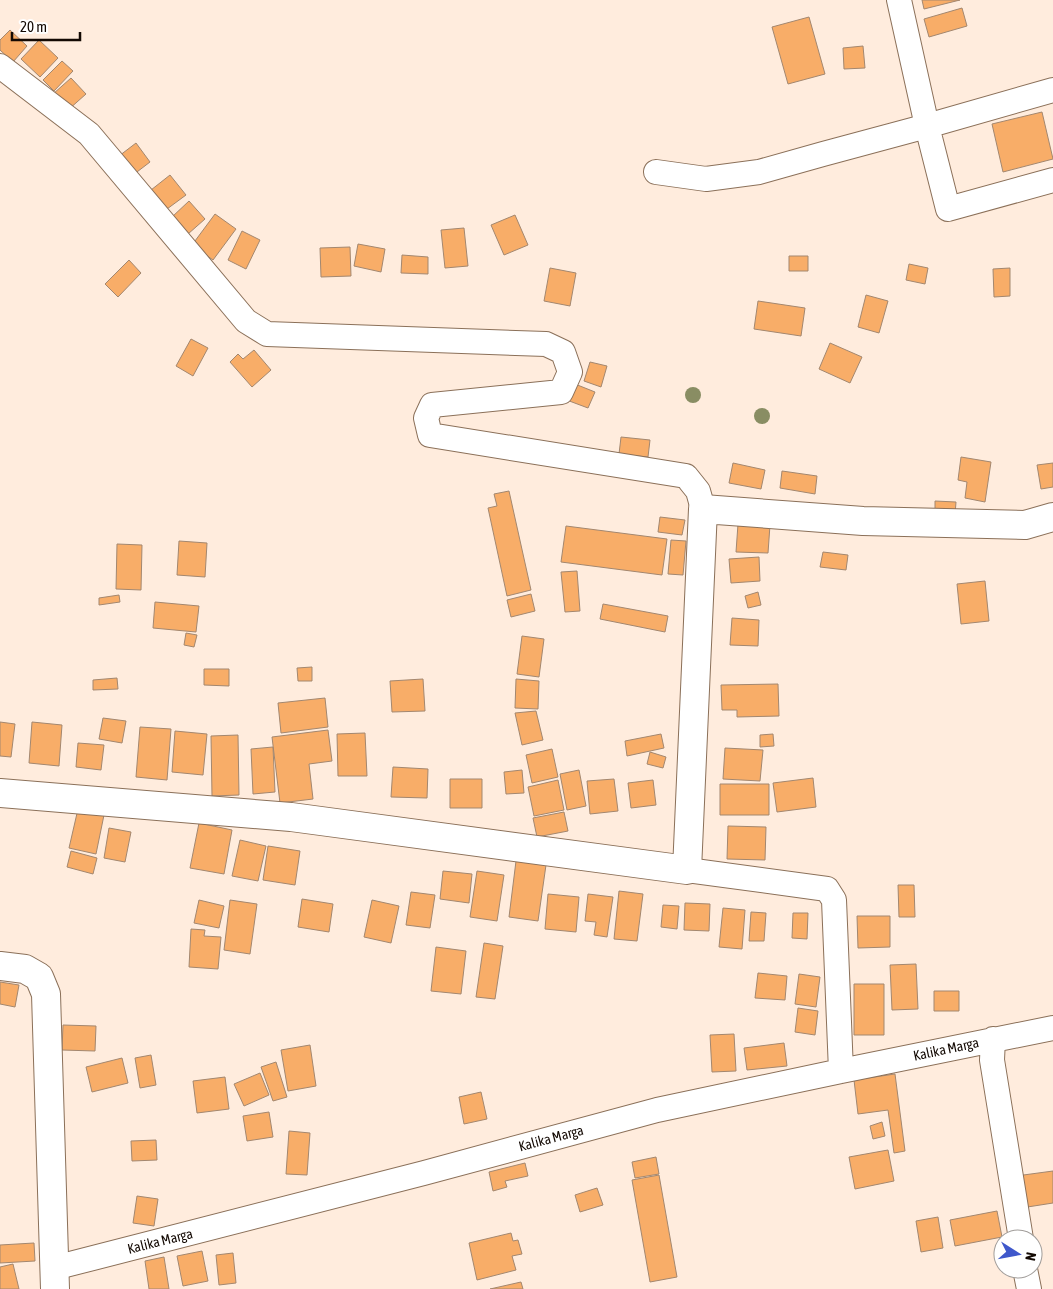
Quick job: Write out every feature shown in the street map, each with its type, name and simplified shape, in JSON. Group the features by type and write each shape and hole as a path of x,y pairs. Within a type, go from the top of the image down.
{"street":[{"path":"899,0 948,209 1053,180"},
{"path":"0,66 89,134 246,320 267,334 546,344 563,352 570,372 561,392 432,405 426,418 430,435 686,476 698,491 703,509 687,870"},
{"path":"656,172 706,179 759,172 1053,90"},
{"path":"703,509 863,521 1025,525 1053,517"},
{"path":"0,793 291,817 827,889 834,900 841,1070"},
{"path":"0,966 25,969 40,977 46,994 55,1278"},
{"name":"Kalika Marga","path":"55,1278 414,1175 657,1110 841,1070 1053,1028"},
{"path":"992,1039 992,1060 1019,1229"}],"building":[{"path":"922,0 960,0 924,9"},
{"path":"962,8 967,26 929,37 924,19"},
{"path":"809,17 825,74 788,84 772,27"},
{"path":"10,30 27,46 13,62 0,50 0,40"},
{"path":"39,40 58,58 40,77 21,59"},
{"path":"863,46 865,68 844,69 843,48"},
{"path":"62,61 73,71 54,91 43,80"},
{"path":"71,78 86,94 68,110 53,94"},
{"path":"1042,112 1053,159 1003,172 992,124"},
{"path":"136,143 150,162 133,175 119,156"},
{"path":"170,175 186,195 167,209 151,190"},
{"path":"189,201 205,219 188,234 172,217"},
{"path":"215,214 236,229 213,260 192,245"},
{"path":"515,215 528,245 504,255 491,225"},
{"path":"464,228 468,266 445,268 441,230"},
{"path":"242,231 260,240 246,269 228,260"},
{"path":"358,244 385,249 381,272 354,266"},
{"path":"350,247 351,276 321,277 320,248"},
{"path":"402,255 428,257 428,274 401,273"},
{"path":"789,256 808,256 808,271 789,271"},
{"path":"129,260 141,273 118,297 105,284"},
{"path":"909,264 928,268 925,284 906,280"},
{"path":"550,268 576,273 570,306 544,301"},
{"path":"1010,268 1010,296 994,297 993,269"},
{"path":"866,295 888,301 879,333 858,327"},
{"path":"758,301 805,308 801,336 754,329"},
{"path":"191,339 208,348 193,376 176,366"},
{"path":"830,343 862,357 850,383 819,369"},
{"path":"254,350 271,370 252,387 230,362 238,354 243,359"},
{"path":"590,362 607,366 601,387 584,381"},
{"path":"570,382 595,392 588,408 564,399"},
{"path":"621,437 650,440 648,457 619,454"},
{"path":"961,457 991,462 985,502 965,498 967,482 958,480"},
{"path":"733,463 765,470 761,489 729,483"},
{"path":"1053,463 1053,487 1041,489 1037,465"},
{"path":"782,471 817,476 815,494 780,488"},
{"path":"509,491 531,590 507,596 488,508 497,506 494,494"},
{"path":"935,501 956,502 955,515 935,514"},
{"path":"660,517 685,520 682,535 658,532"},
{"path":"738,524 770,525 768,553 736,552"},
{"path":"566,526 667,539 662,575 561,562"},
{"path":"671,540 686,541 683,575 668,574"},
{"path":"179,541 207,543 205,577 177,575"},
{"path":"117,544 142,545 141,590 116,589"},
{"path":"823,552 848,555 846,570 820,567"},
{"path":"759,557 760,581 731,583 729,559"},
{"path":"577,571 580,611 565,612 561,572"},
{"path":"985,581 989,621 961,624 957,584"},
{"path":"758,592 761,605 748,608 745,596"},
{"path":"531,594 535,611 511,617 507,600"},
{"path":"119,595 120,602 99,605 99,598"},
{"path":"155,602 199,606 196,632 153,628"},
{"path":"603,604 668,616 665,632 600,619"},
{"path":"732,618 759,620 758,646 730,645"},
{"path":"186,633 197,635 194,647 184,645"},
{"path":"522,636 544,639 539,677 517,674"},
{"path":"312,667 312,681 298,681 297,668"},
{"path":"204,669 229,669 229,686 204,685"},
{"path":"117,678 118,689 93,690 93,680"},
{"path":"423,679 425,711 392,712 390,681"},
{"path":"516,679 539,681 538,709 515,708"},
{"path":"778,684 779,716 737,717 737,710 722,710 721,685"},
{"path":"325,698 328,727 281,733 278,703"},
{"path":"536,711 543,740 522,745 515,713"},
{"path":"103,718 126,721 122,743 99,739"},
{"path":"0,722 15,724 11,757 0,756"},
{"path":"32,722 62,725 59,766 29,763"},
{"path":"140,727 171,729 167,780 136,777"},
{"path":"328,730 332,761 309,764 313,799 280,803 272,737"},
{"path":"175,731 207,734 203,775 172,772"},
{"path":"365,733 367,776 338,776 337,734"},
{"path":"661,734 664,748 627,756 625,741"},
{"path":"773,734 774,746 760,747 760,735"},
{"path":"238,735 239,795 212,796 211,736"},
{"path":"78,743 104,745 101,770 76,767"},
{"path":"273,747 275,792 253,794 251,749"},
{"path":"725,748 763,750 760,781 723,779"},
{"path":"552,749 558,777 532,783 526,755"},
{"path":"650,752 666,757 663,768 647,764"},
{"path":"393,767 428,769 427,798 391,797"},
{"path":"522,770 524,793 506,794 504,772"},
{"path":"579,770 586,806 567,810 560,774"},
{"path":"813,778 816,807 777,812 773,783"},
{"path":"450,779 482,779 482,808 450,808"},
{"path":"614,779 618,811 590,814 587,781"},
{"path":"558,780 564,810 534,816 528,787"},
{"path":"653,780 656,805 631,808 628,783"},
{"path":"720,784 769,784 769,815 720,815"},
{"path":"78,809 104,815 96,854 69,848"},
{"path":"564,812 568,831 537,837 533,818"},
{"path":"199,823 232,830 224,874 190,868"},
{"path":"728,826 766,827 765,860 727,859"},
{"path":"109,828 131,832 125,862 104,858"},
{"path":"240,840 266,846 258,881 232,876"},
{"path":"268,846 300,851 295,885 263,880"},
{"path":"71,851 97,858 93,874 67,867"},
{"path":"516,861 546,865 538,921 509,917"},
{"path":"443,871 472,874 469,903 440,899"},
{"path":"477,871 504,875 497,921 470,917"},
{"path":"898,885 914,885 915,917 899,917"},
{"path":"619,891 643,894 637,941 614,939"},
{"path":"411,892 435,895 430,928 406,925"},
{"path":"548,894 579,897 576,932 545,929"},
{"path":"588,894 613,897 607,937 594,935 596,922 585,921"},
{"path":"302,899 333,904 329,932 298,927"},
{"path":"199,900 224,906 219,928 194,923"},
{"path":"230,900 257,904 250,954 224,950"},
{"path":"372,900 399,906 391,943 364,937"},
{"path":"685,903 710,904 709,931 684,930"},
{"path":"663,905 679,906 677,929 661,927"},
{"path":"723,908 745,910 742,949 719,947"},
{"path":"751,912 766,913 764,941 749,941"},
{"path":"793,913 808,913 807,939 792,938"},
{"path":"857,916 890,916 890,947 858,948"},
{"path":"191,929 205,930 204,936 221,937 218,969 189,967"},
{"path":"484,943 503,946 495,999 476,997"},
{"path":"436,947 466,951 461,994 431,991"},
{"path":"916,964 918,1009 892,1010 890,965"},
{"path":"758,973 787,976 785,1000 755,998"},
{"path":"799,974 820,977 816,1007 795,1004"},
{"path":"0,982 19,985 15,1007 0,1004"},
{"path":"854,984 884,984 884,1035 854,1035"},
{"path":"934,991 959,991 959,1011 934,1011"},
{"path":"798,1008 818,1011 815,1035 795,1032"},
{"path":"63,1025 96,1026 95,1051 62,1050"},
{"path":"734,1034 736,1071 712,1072 710,1035"},
{"path":"784,1043 787,1066 747,1070 744,1048"},
{"path":"310,1045 316,1086 288,1091 281,1050"},
{"path":"151,1055 156,1085 140,1088 135,1058"},
{"path":"122,1058 128,1083 92,1092 86,1067"},
{"path":"276,1062 287,1097 273,1101 261,1067"},
{"path":"260,1073 269,1095 244,1106 234,1084"},
{"path":"895,1074 905,1151 894,1153 888,1110 858,1114 854,1080"},
{"path":"225,1077 229,1109 197,1113 193,1081"},
{"path":"481,1092 487,1119 464,1124 459,1097"},
{"path":"269,1112 273,1137 247,1141 243,1116"},
{"path":"882,1122 885,1136 873,1139 870,1126"},
{"path":"289,1131 310,1133 307,1175 286,1174"},
{"path":"156,1140 157,1160 132,1161 131,1141"},
{"path":"888,1150 894,1181 855,1189 849,1157"},
{"path":"656,1157 659,1174 635,1178 632,1162"},
{"path":"525,1163 528,1176 505,1181 507,1187 493,1191 489,1172"},
{"path":"1053,1171 1053,1203 1021,1208 1016,1176"},
{"path":"659,1175 677,1277 650,1282 632,1180"},
{"path":"597,1188 603,1205 580,1212 575,1195"},
{"path":"137,1196 158,1199 154,1226 133,1223"},
{"path":"997,1211 1000,1229 993,1229 993,1239 955,1246 950,1220"},
{"path":"938,1217 943,1248 921,1252 916,1221"},
{"path":"511,1233 513,1241 518,1240 522,1254 512,1256 516,1270 477,1280 469,1243"},
{"path":"34,1243 35,1261 0,1263 0,1245"},
{"path":"202,1251 208,1281 183,1286 177,1256"},
{"path":"233,1253 236,1283 219,1285 216,1255"},
{"path":"164,1257 169,1289 149,1289 145,1261"},
{"path":"13,1264 19,1289 0,1289 0,1267"},
{"path":"521,1282 523,1289 490,1289"}]}
